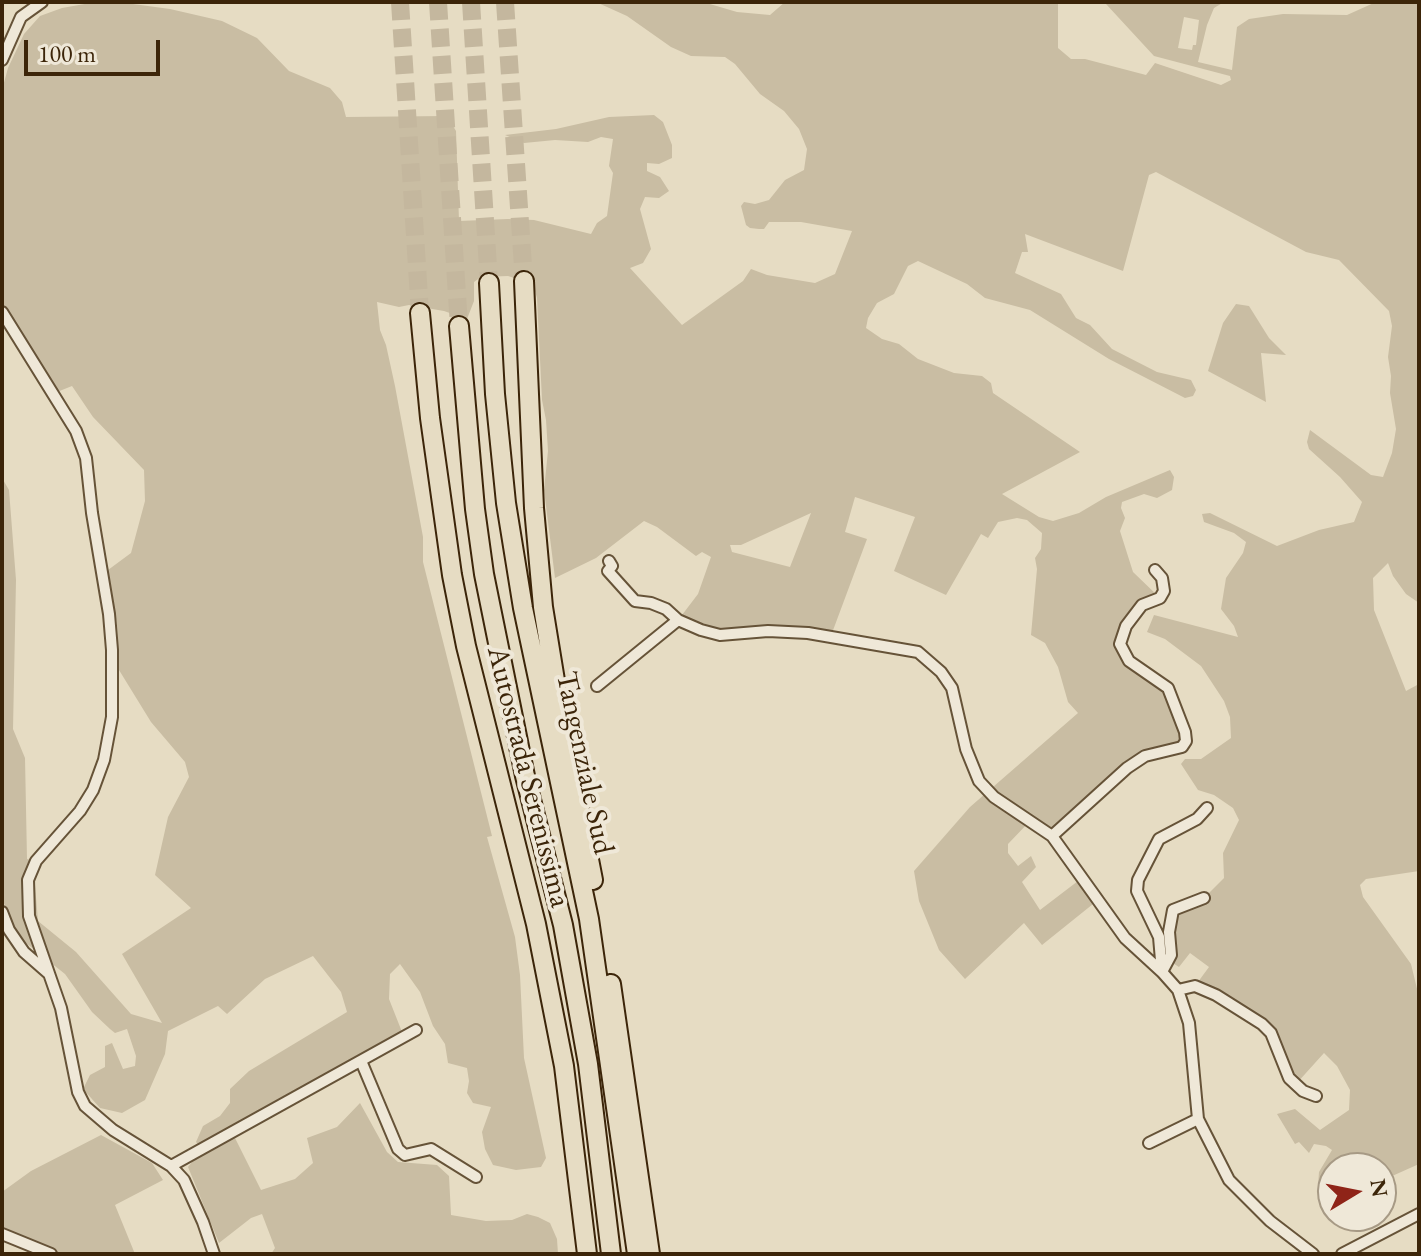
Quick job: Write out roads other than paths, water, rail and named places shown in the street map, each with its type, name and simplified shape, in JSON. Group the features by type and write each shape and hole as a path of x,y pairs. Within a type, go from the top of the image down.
{"highway":[{"name":"Tangenziale Sud","path":"524,281 534,508 543,607 600,919 650,1254"},
{"name":"Tangenziale Sud","path":"489,283 495,394 508,516 523,608 589,919 637,1254"},
{"name":"Autostrada Serenissima","path":"420,313 430,418 452,575 466,646 536,924 564,1066 587,1254"},
{"name":"Autostrada Serenissima","path":"459,326 475,509 484,574 525,776 563,925 588,1064 611,1254"}],"street":[{"path":"2,60 21,17 42,2"},
{"path":"2,312 76,431 86,458 109,614 112,717 104,760 93,790 80,811 36,861 28,880 29,916 61,1008 78,1092 85,1106 113,1130 171,1166 184,1180 214,1254"},
{"path":"609,561 612,566 608,571 635,601 666,609 678,620 701,630 720,635 768,631 808,633 918,652 941,672 952,688 966,749 979,781 994,797 1052,836 1125,938 1178,990 1189,1023 1198,1119 1229,1180 1270,1221 1313,1254"},
{"path":"1052,836 1127,768 1145,756 1182,747 1186,741 1168,688 1129,661 1120,644 1126,626 1142,605 1160,598 1164,591 1162,578 1155,570"},
{"path":"597,686 678,620"},
{"path":"1162,972 1159,937 1137,891 1138,880 1159,839 1197,819 1207,808"},
{"path":"1162,972 1171,955 1169,932 1173,910 1204,898"},
{"path":"2,912 9,930 24,952 51,975"},
{"path":"1178,990 1195,986 1216,995 1262,1024 1271,1033 1289,1078 1303,1091 1316,1096"},
{"path":"171,1166 416,1030"},
{"path":"361,1061 398,1149 405,1155 431,1149 476,1177"},
{"path":"1149,1143 1198,1119"},
{"path":"1342,1254 1419,1214"},
{"path":"2,1234 51,1254"}],"tunnel":[{"path":"400,2 420,313"},
{"path":"438,2 459,326"},
{"path":"471,2 489,283"},
{"path":"505,2 524,281"}]}
